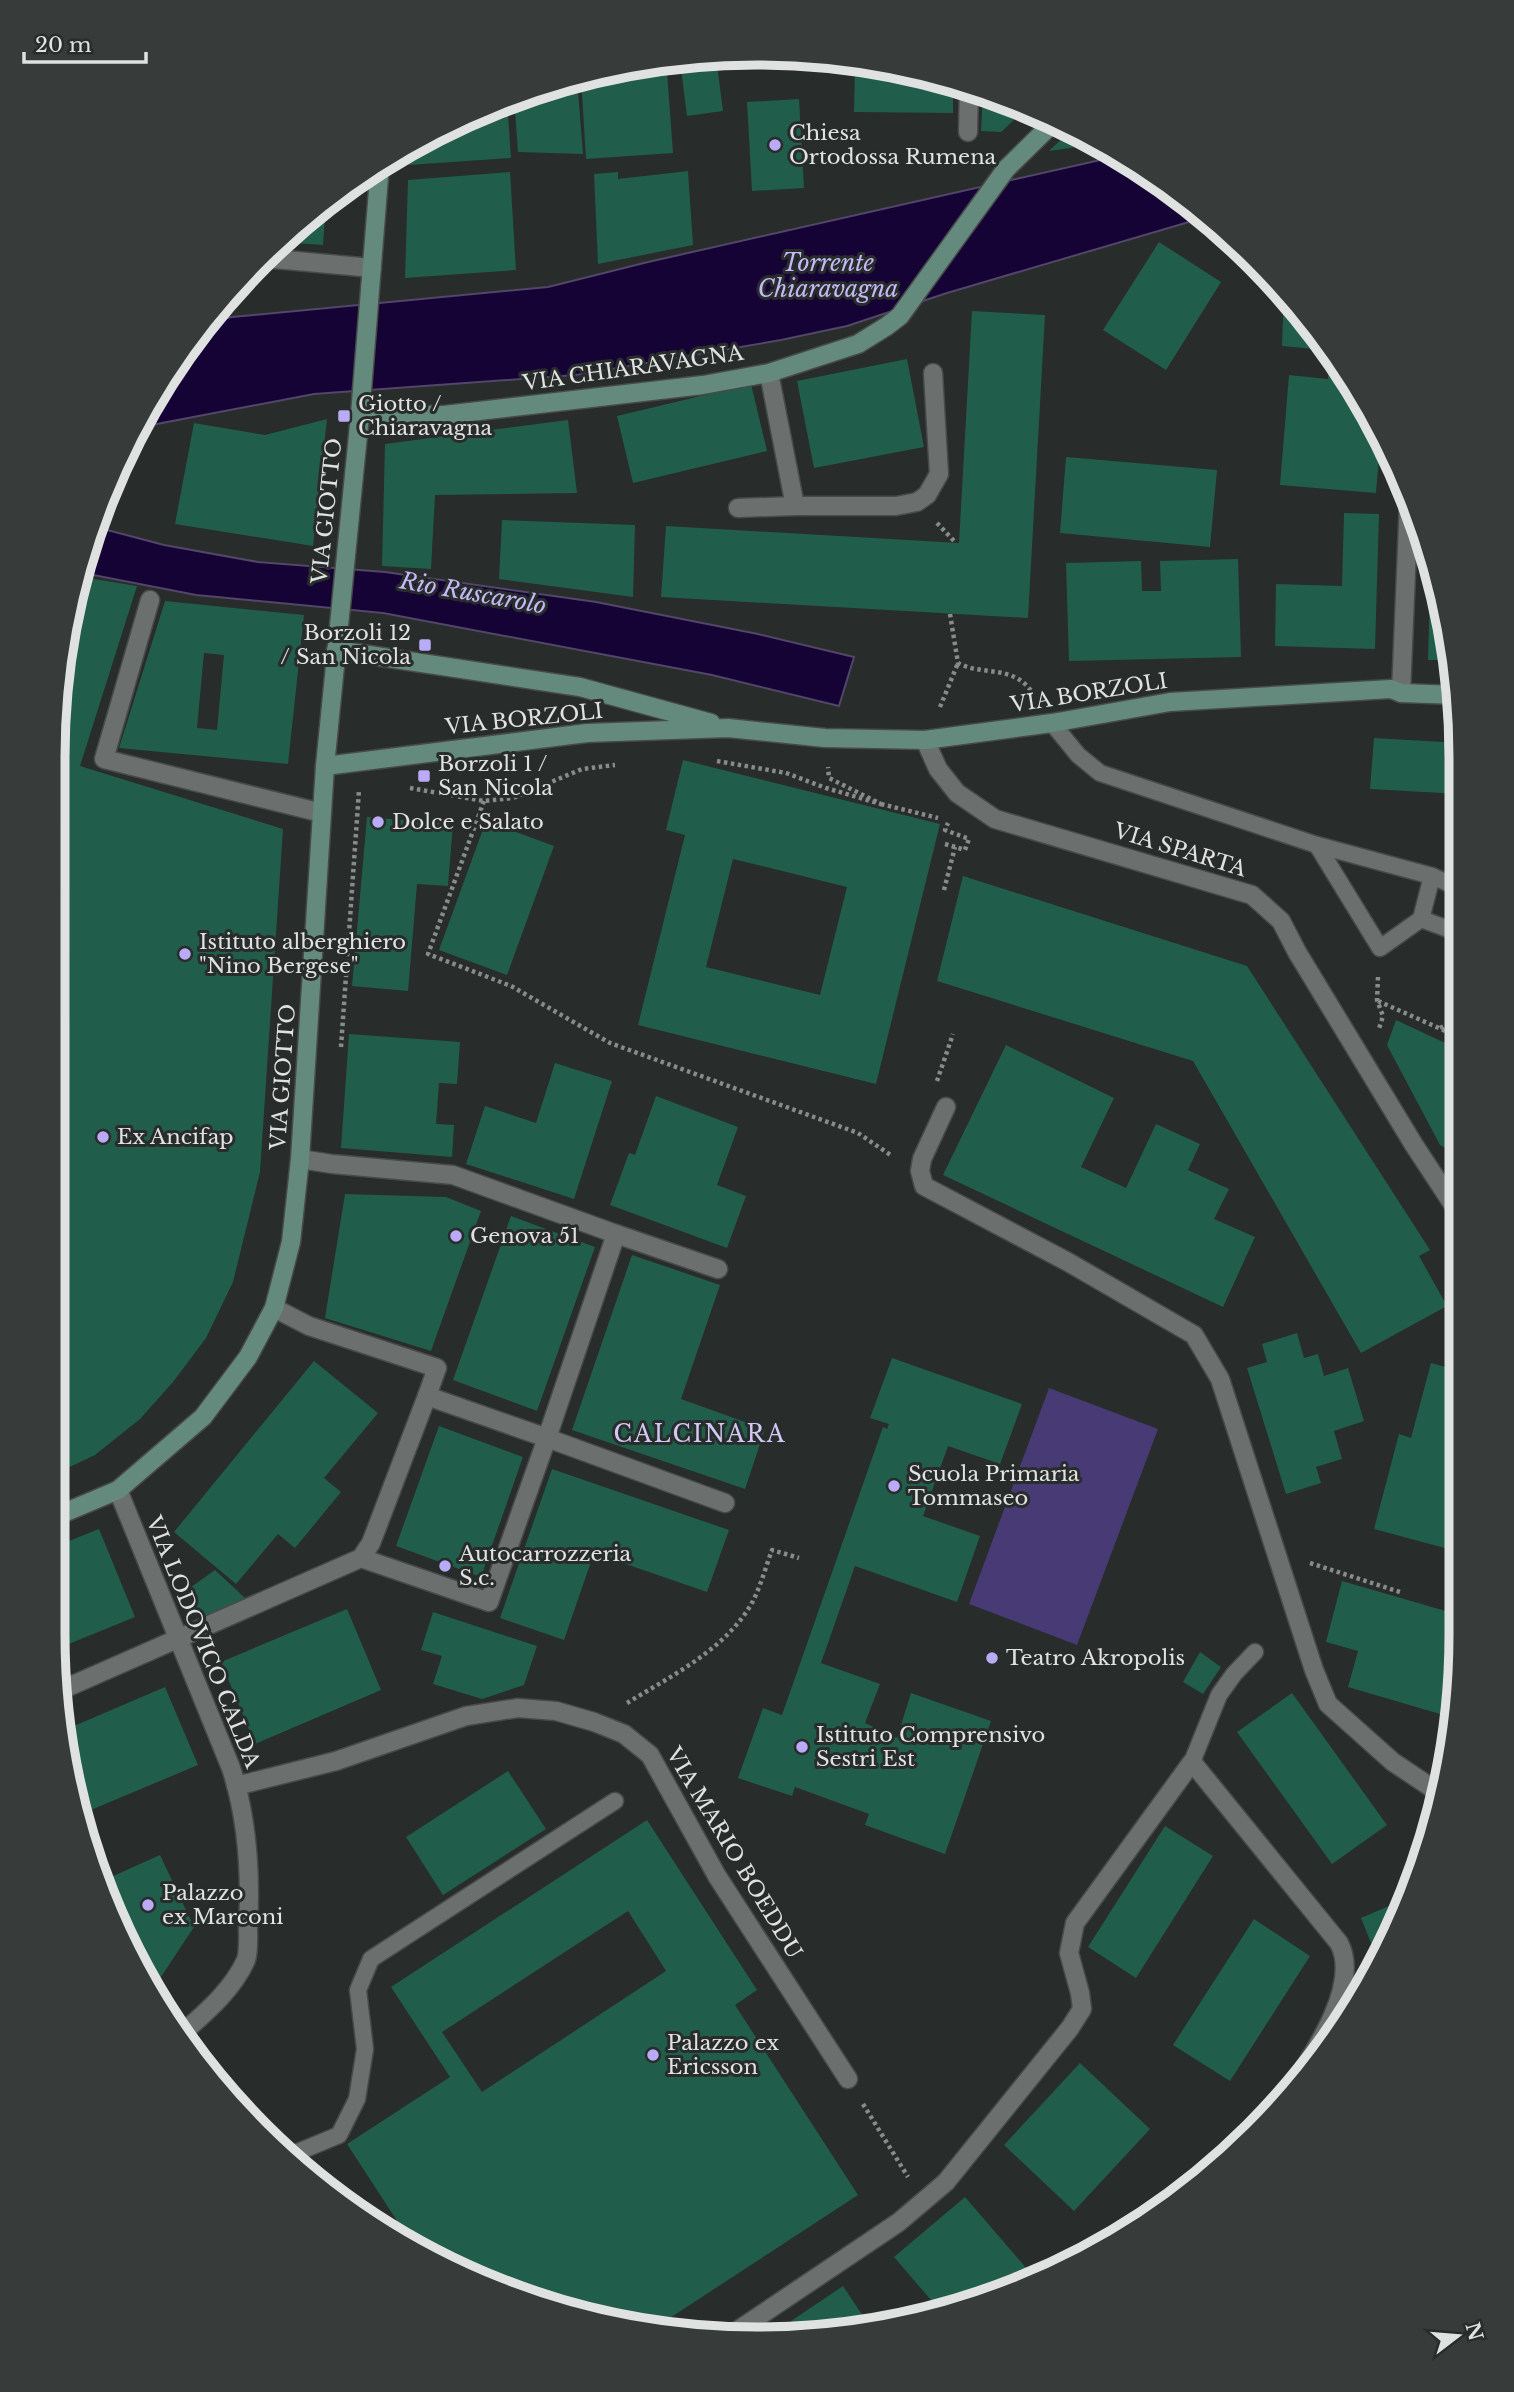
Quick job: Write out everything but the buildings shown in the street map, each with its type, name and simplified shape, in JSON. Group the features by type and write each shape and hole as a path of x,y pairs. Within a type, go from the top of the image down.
{"main road":[{"name":"VIA CHIARAVAGNA","path":"360,410 444,415 702,385 769,373 858,344 900,316 1006,169 1047,129"},
{"name":"VIA GIOTTO","path":"65,1512 118,1490 203,1417 248,1357 274,1308 292,1242 300,1159 325,766 360,410 379,177"},
{"name":"VIA BORZOLI","path":"336,650 580,687 728,728"},
{"name":"VIA BORZOLI","path":"325,766 587,733 728,728 825,738 925,740 1052,723 1170,702 1391,689 1401,693 1446,695"}],"street":[{"path":"968,132 969,98"},
{"path":"277,259 372,268"},
{"path":"769,373 795,506"},
{"path":"738,508 896,506 917,502 927,495 939,474 933,373"},
{"path":"1401,693 1408,521"},
{"path":"150,600 104,759 322,813"},
{"name":"VIA SPARTA","path":"925,740 938,769 957,793 995,819 1252,895 1272,912 1281,921 1297,952 1449,1198"},
{"path":"946,1107 922,1159 920,1171 924,1186 1068,1262 1194,1335 1220,1379 1314,1670 1328,1704 1393,1762 1432,1788"},
{"path":"300,1159 453,1175 718,1269"},
{"path":"361,1558 489,1602 616,1234"},
{"path":"67,1688 361,1558 371,1543 437,1368 309,1326 274,1308"},
{"path":"427,1396 725,1503"},
{"name":"VIA LODOVICO CALDA","path":"118,1490 236,1786 249,1854 247,1958 218,2002 187,2029"},
{"name":"VIA MARIO BOEDDU","path":"236,1786 336,1760 466,1716 518,1708 556,1711 624,1734 650,1755 718,1876 848,2079"},
{"path":"743,2327 898,2222 946,2182 1070,2028 1082,2009 1069,1953 1075,1923 1192,1762 1346,1955 1346,1968 1338,2000 1323,2033"}],"lane":[{"path":"1052,723 1078,755 1100,773 1317,845 1433,876 1449,883"},
{"path":"1317,845 1380,948 1421,919 1433,876"},
{"path":"1421,919 1449,929"},
{"path":"1192,1762 1219,1695 1255,1652"},
{"path":"298,2152 339,2135 357,2099 365,2049 358,1990 372,1959 615,1801"}],"path":[{"path":"925,740 958,663 950,614"},
{"path":"958,663 967,668 1002,671 1017,679 1030,688 1052,723"},
{"path":"712,760 786,773 826,789 881,804 829,778 825,738"},
{"path":"406,787 484,801 513,798 582,769 621,764"},
{"path":"340,1049 360,780"},
{"path":"484,801 428,954 511,986 611,1043 859,1133 897,1159 924,1186"},
{"path":"945,844 965,850 969,839 946,830 948,822"},
{"path":"944,890 955,847"},
{"path":"1380,948 1377,1000 1383,1016"},
{"path":"1377,1000 1449,1032"},
{"path":"1440,1028 1449,1023"},
{"path":"594,1722 677,1673 727,1636 753,1601 772,1550 799,1558"},
{"path":"1299,1559 1403,1592"},
{"path":"848,2079 923,2201"}],"shaded area":[{"path":"1049,1388 1158,1429 1077,1645 969,1604"}],"water":[{"name":"Torrente Chiaravagna","path":"1106,159 1142,181 1193,221 947,293 847,326 781,340 576,375 314,394 149,425 181,372 222,319 548,287"},
{"name":"Rio Ruscarolo","path":"103,529 164,545 258,562 385,572 596,602 758,634 854,657 839,706 712,675 383,613 196,595 89,574"}],"place":[{"name":"Chiesa Ortodossa Rumena","path":"775,145"},
{"name":"Giotto / Chiaravagna","path":"344,416"},
{"name":"Borzoli 12 / San Nicola","path":"425,645"},
{"name":"Borzoli 1 / San Nicola","path":"424,776"},
{"name":"Dolce e Salato","path":"378,822"},
{"name":"Istituto alberghiero \"Nino Bergese\"","path":"185,954"},
{"name":"Ex Ancifap","path":"103,1137"},
{"name":"Genova 51","path":"456,1236"},
{"name":"Scuola Primaria Tommaseo","path":"894,1486"},
{"name":"Autocarrozzeria S.c.","path":"445,1566"},
{"name":"Teatro Akropolis","path":"992,1658"},
{"name":"Istituto Comprensivo Sestri Est","path":"802,1747"},
{"name":"Palazzo ex Marconi","path":"148,1905"},
{"name":"Palazzo ex Ericsson","path":"653,2055"}],"district":[{"name":"CALCINARA","path":"700,1434"}]}
